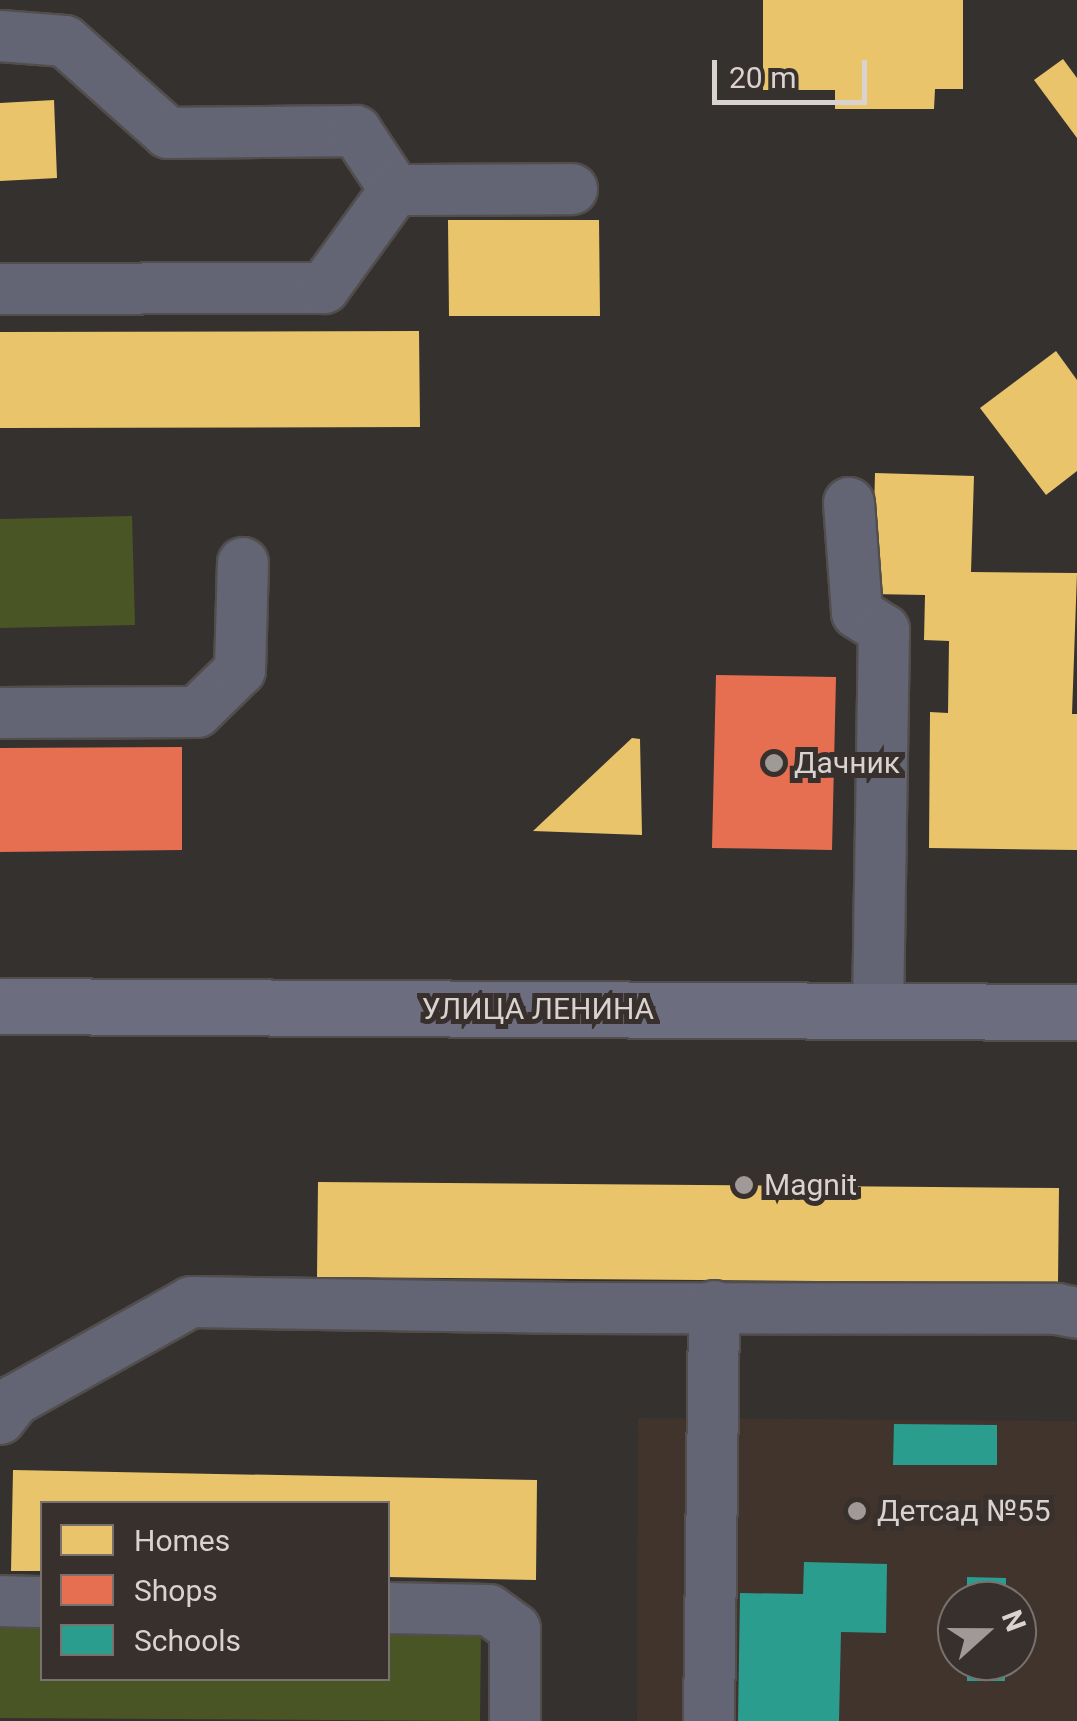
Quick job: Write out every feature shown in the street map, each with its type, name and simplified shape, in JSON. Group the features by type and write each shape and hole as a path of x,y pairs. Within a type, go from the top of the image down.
{"main road":[{"name":"УЛИЦА ЛЕНИНА","path":"0,1006 1077,1012"}],"lane":[{"path":"0,36 65,41 168,133 356,131 394,190"},
{"path":"394,190 572,190"},
{"path":"0,289 324,288 394,190"},
{"path":"849,503 857,613 884,630 878,1011"},
{"path":"0,713 197,712 240,670 244,563"},
{"path":"0,1418 15,1400 191,1302 1057,1309 1077,1313"},
{"path":"710,1721 714,1306"},
{"path":"0,1601 40,1602"},
{"path":"390,1608 489,1610 515,1629 515,1721"}],"shaded area":[{"name":"Детсад №55","path":"638,1418 1076,1421 1077,1721 637,1721"}],"green space":[{"path":"132,516 135,625 0,628 0,519"},
{"path":"0,1622 40,1623 40,1681 390,1681 390,1629 481,1631 480,1721 0,1718"}],"building: Homes":[{"path":"763,0 963,0 963,89 935,89 934,109 835,109 835,90 763,90"},
{"path":"1063,59 1077,78 1077,138 1034,80"},
{"path":"54,100 57,178 0,181 0,103"},
{"path":"448,220 599,220 600,316 449,316"},
{"path":"419,331 420,427 0,428 0,332"},
{"path":"1056,351 1077,380 1077,471 1046,495 980,408"},
{"path":"875,473 974,476 971,572 1077,573 1072,714 1077,714 1077,850 929,848 930,712 948,713 949,641 924,640 925,595 872,594"},
{"path":"632,738 640,739 642,835 533,831"},
{"path":"318,1182 1059,1188 1058,1283 317,1277"},
{"path":"13,1470 537,1480 536,1580 390,1577 390,1501 40,1501 40,1571 11,1571"}],"building: Shops":[{"name":"Дачник","path":"716,675 836,677 832,850 712,848"},
{"path":"182,747 182,850 0,852 0,748"}],"building: Schools":[{"path":"894,1424 997,1425 997,1465 893,1465"},
{"path":"804,1562 887,1564 886,1633 841,1632 839,1721 738,1721 740,1593 803,1594"},
{"path":"967,1577 1006,1578 1006,1581 967,1581"}],"place":[{"name":"Дачник","path":"774,763"},
{"name":"Magnit","path":"744,1185"},
{"name":"Детсад №55","path":"857,1511"}]}
